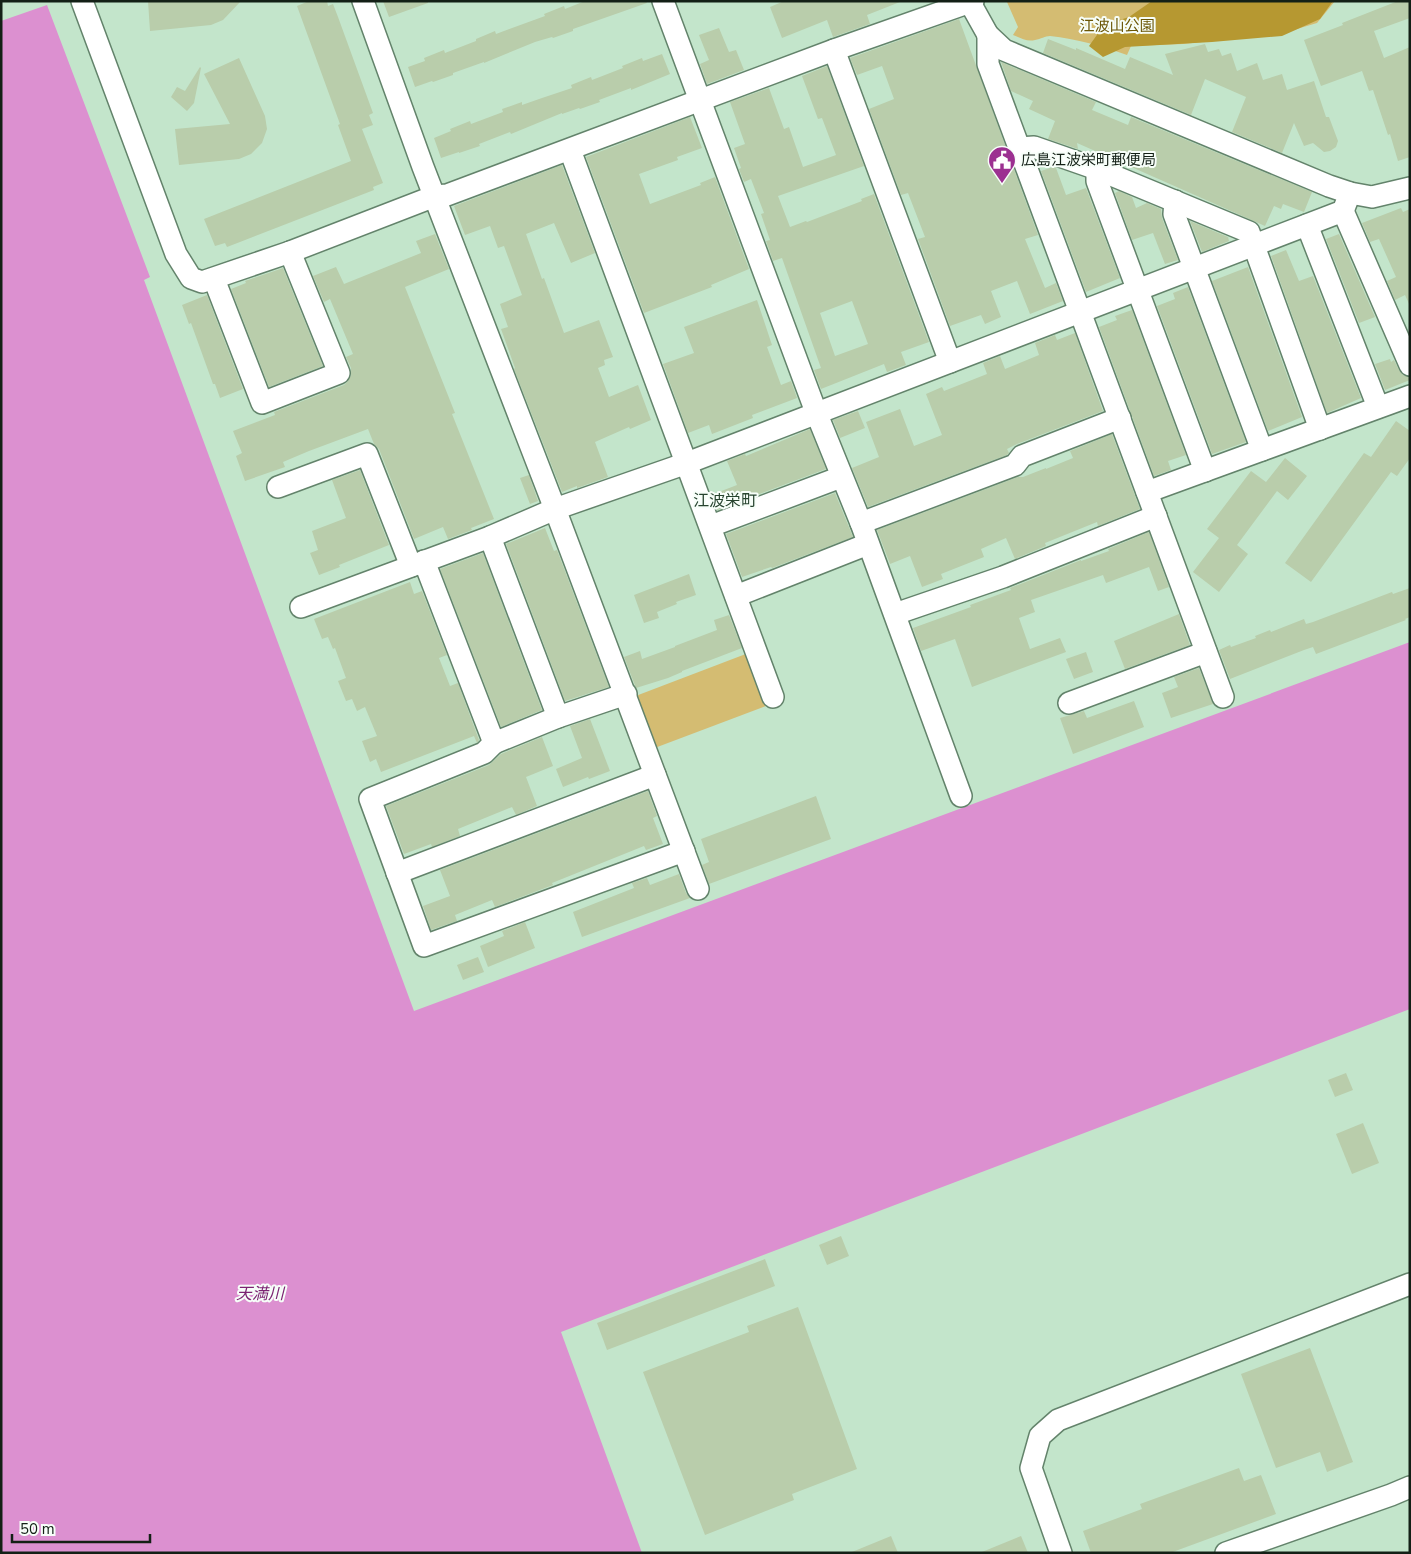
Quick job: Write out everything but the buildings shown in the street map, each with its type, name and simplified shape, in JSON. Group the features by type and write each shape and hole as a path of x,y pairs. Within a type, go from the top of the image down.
{"street":[{"path":"82,1 176,254 191,278 202,282 290,252 435,196 448,195 834,50 970,2 988,35 1004,50 1329,186 1347,202 1410,365"},
{"path":"363,1 698,889"},
{"path":"663,1 816,412 861,523 962,796"},
{"path":"988,35 988,64 1223,697"},
{"path":"834,50 950,362"},
{"path":"1019,148 1034,147 1097,169 1249,232 1320,429"},
{"path":"570,150 774,697"},
{"path":"1097,169 1097,181 1139,289 1205,471"},
{"path":"301,607 490,537 555,508 687,463 1307,225 1347,202 1410,188"},
{"path":"1175,201 1174,214 1262,450"},
{"path":"1307,225 1378,407"},
{"path":"214,279 262,403 339,373 290,252"},
{"path":"1148,492 1410,396"},
{"path":"861,523 1015,465 1022,456 1120,418"},
{"path":"278,487 366,454 417,564 494,743"},
{"path":"711,526 841,477"},
{"path":"895,614 1003,577 1156,516"},
{"path":"490,537 558,717"},
{"path":"736,596 868,544"},
{"path":"1070,703 1206,652"},
{"path":"626,694 558,717 494,743 484,753 370,799 424,946 684,852"},
{"path":"397,872 655,775"},
{"path":"1061,1553 1031,1468 1040,1436 1058,1420 1410,1284"},
{"path":"1226,1553 1410,1487"}],"green space":[{"name":"江波山公園","path":"1008,1 1335,1 1317,23 1280,34 1183,44 1131,46 1127,55 1070,39 1046,36 1037,40 1029,40 1013,35 1018,27"},
{"name":"江波山公園","path":"1152,1 1333,1 1320,19 1282,36 1125,47 1103,57 1089,46 1104,25 1129,17"},
{"path":"751,652 771,704 652,749 633,697"}],"water":[{"name":"天満川","path":"47,5 150,277 144,280 414,1011 1410,642 1410,1009 561,1332 642,1553 1,1553 1,21"}],"place":[{"name":"広島江波栄町郵便局","path":"1002,184"}],"district":[{"name":"江波栄町","path":"725,501"}]}
